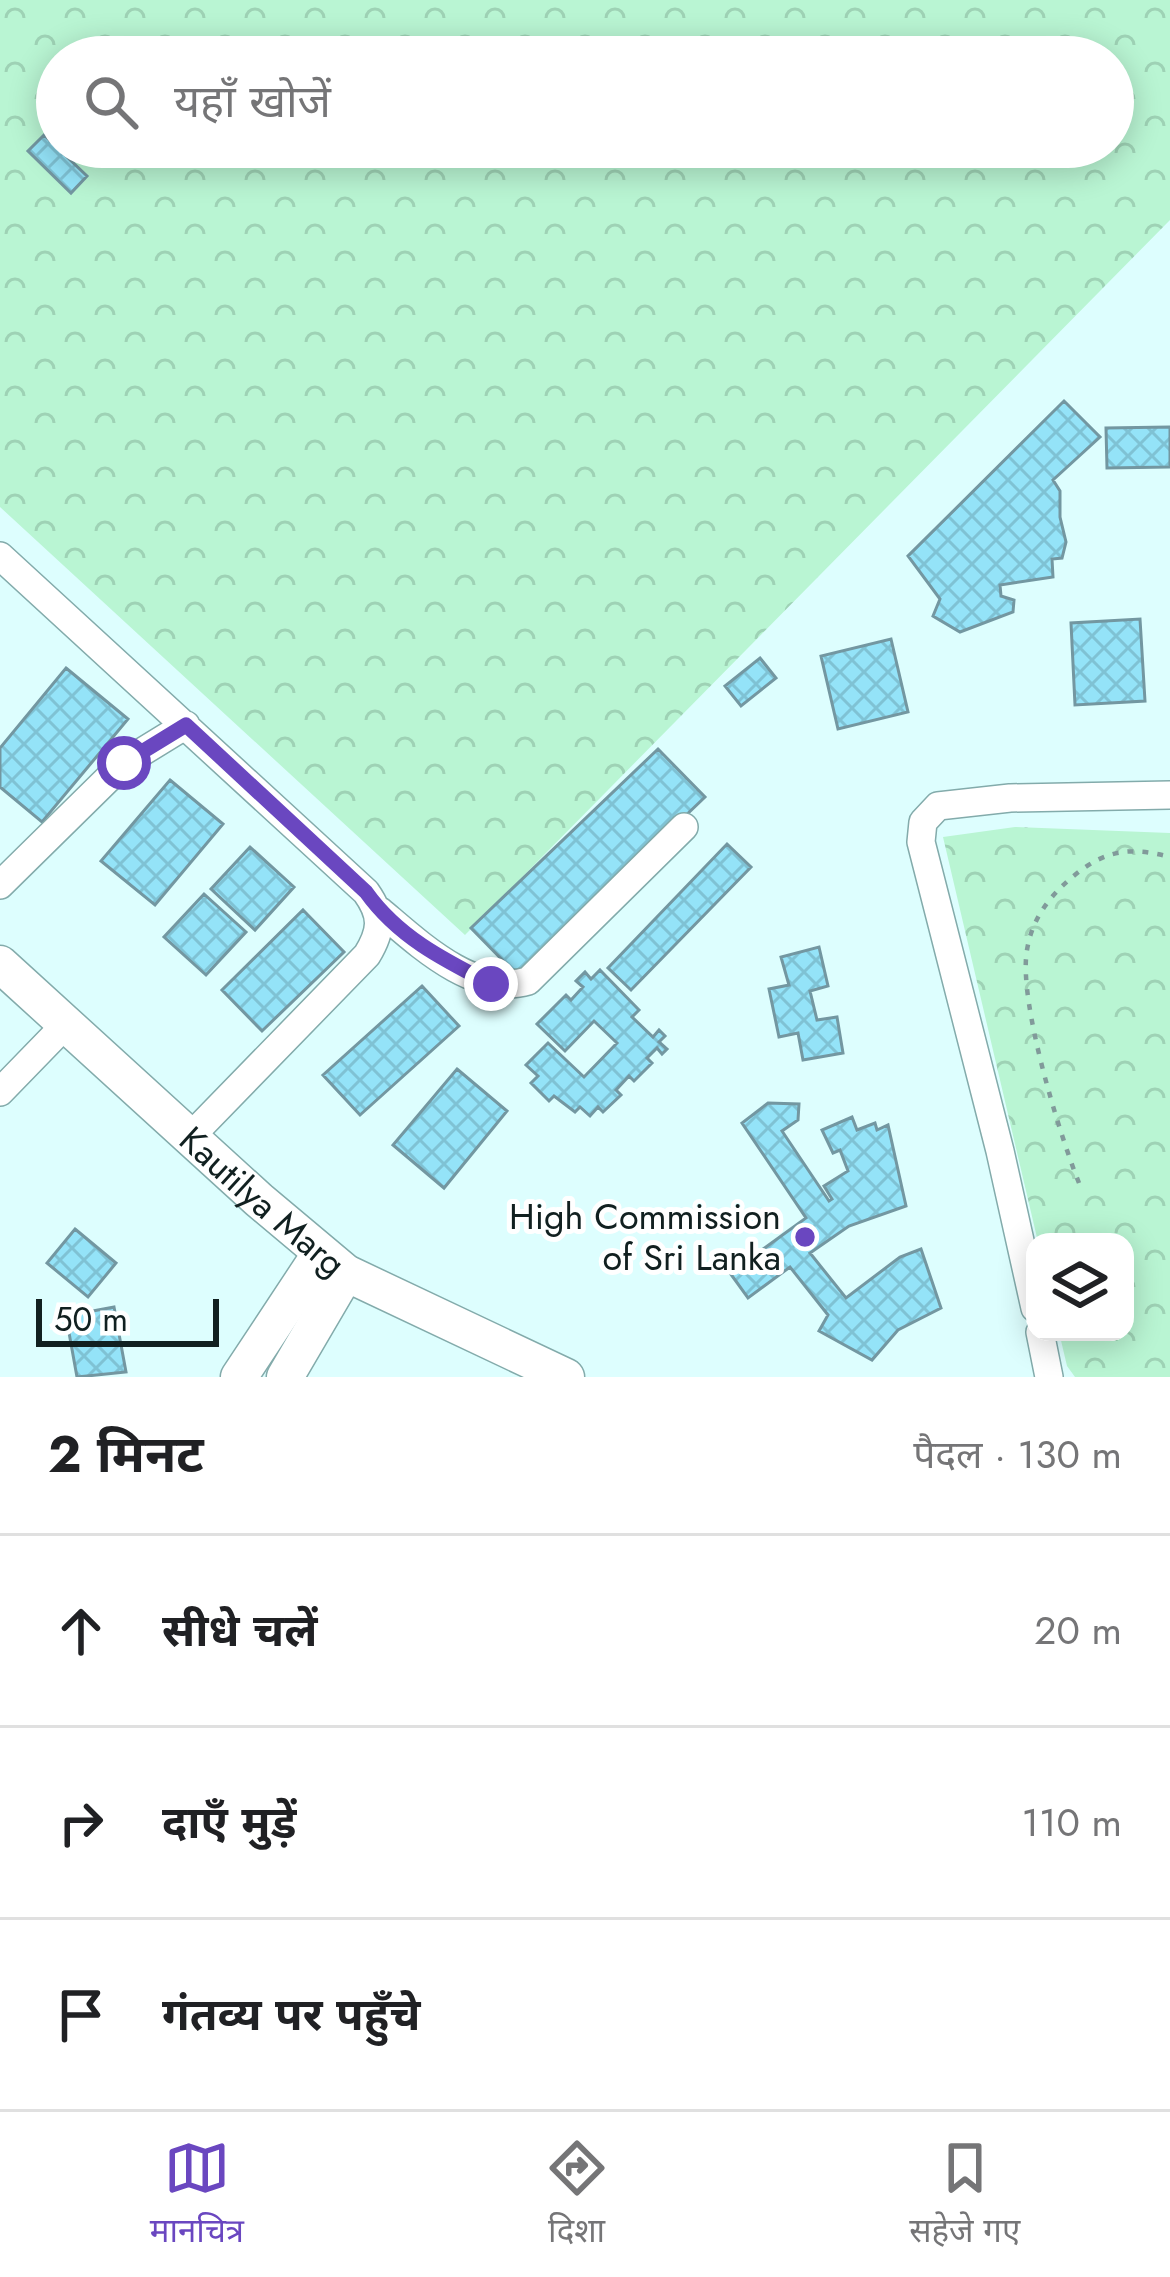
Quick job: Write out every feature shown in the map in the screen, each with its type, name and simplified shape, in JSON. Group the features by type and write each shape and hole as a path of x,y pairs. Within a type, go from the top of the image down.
{"street":[{"path":"0,556 366,892 380,911 428,952 491,984 513,986 528,981 684,827"},
{"path":"0,885 124,763 186,725"},
{"path":"1026,1267 921,842 923,822 938,806 1010,798 1170,795"},
{"path":"190,1137 368,955 380,934 380,911"},
{"name":"Kautilya Marg","path":"0,964 334,1263 566,1377"},
{"path":"0,1092 67,1024"},
{"path":"238,1377 334,1263"},
{"path":"285,1377 334,1263"},
{"path":"1042,1341 1049,1377"}],"path":[{"path":"1079,1183 1037,1040 1025,971 1027,947 1042,908 1090,864 1122,850 1142,849 1170,857"}],"green space":[{"path":"0,0 1170,0 1170,220 465,935 0,507"},
{"path":"1015,827 1170,833 1170,1377 1075,1377 1067,1366 1061,1341 1134,1341 1134,1233 1036,1233 943,837"}],"building":[{"path":"45,168 79,168 87,176 71,193"},
{"path":"1064,401 1100,437 1053,480 1060,491 1066,542 1062,558 1052,559 1053,577 1000,585 1001,596 1014,600 1013,612 960,632 933,616 940,599 908,556"},
{"path":"1170,427 1170,467 1107,468 1106,428"},
{"path":"1140,619 1145,701 1075,705 1071,623"},
{"path":"891,639 908,712 838,729 821,656"},
{"path":"760,658 776,678 741,706 725,686"},
{"path":"66,668 128,719 42,822 0,787 0,748"},
{"path":"658,749 705,797 518,976 471,928"},
{"path":"170,780 223,824 155,905 101,861"},
{"path":"727,844 751,867 631,990 608,968"},
{"path":"250,847 294,887 255,930 211,889"},
{"path":"204,894 246,932 206,975 164,937"},
{"path":"303,910 344,952 262,1031 222,990"},
{"path":"819,947 828,986 810,991 817,1020 837,1017 843,1053 803,1060 798,1033 779,1037 769,989 789,985 781,957"},
{"path":"600,970 639,1010 632,1017 653,1037 659,1030 665,1036 659,1042 667,1049 662,1054 657,1048 647,1058 652,1063 634,1081 629,1076 616,1090 621,1095 603,1112 598,1107 590,1116 580,1107 575,1112 554,1096 549,1101 531,1083 538,1076 526,1065 548,1043 584,1077 617,1043 594,1021 565,1051 537,1024 566,995 571,1000 583,987 576,981 585,972 591,979"},
{"path":"422,986 459,1026 360,1115 323,1075"},
{"path":"457,1069 507,1111 444,1188 393,1145"},
{"name":"High Commission of Sri Lanka","path":"768,1103 799,1104 798,1120 782,1131 829,1201 824,1186 848,1171 840,1150 833,1153 822,1130 852,1117 857,1130 875,1123 877,1130 888,1125 906,1206 849,1226 810,1253 846,1298 900,1257 921,1249 941,1308 898,1330 872,1360 819,1331 828,1315 790,1267 748,1298 730,1273 806,1218 742,1123"},
{"path":"75,1229 116,1263 88,1297 47,1263"},
{"path":"114,1307 126,1372 77,1377 66,1316"}],"place":[{"name":"High Commission of Sri Lanka","path":"805,1237"}],"route":[{"path":"124,763 186,725 428,952 491,984"}]}
